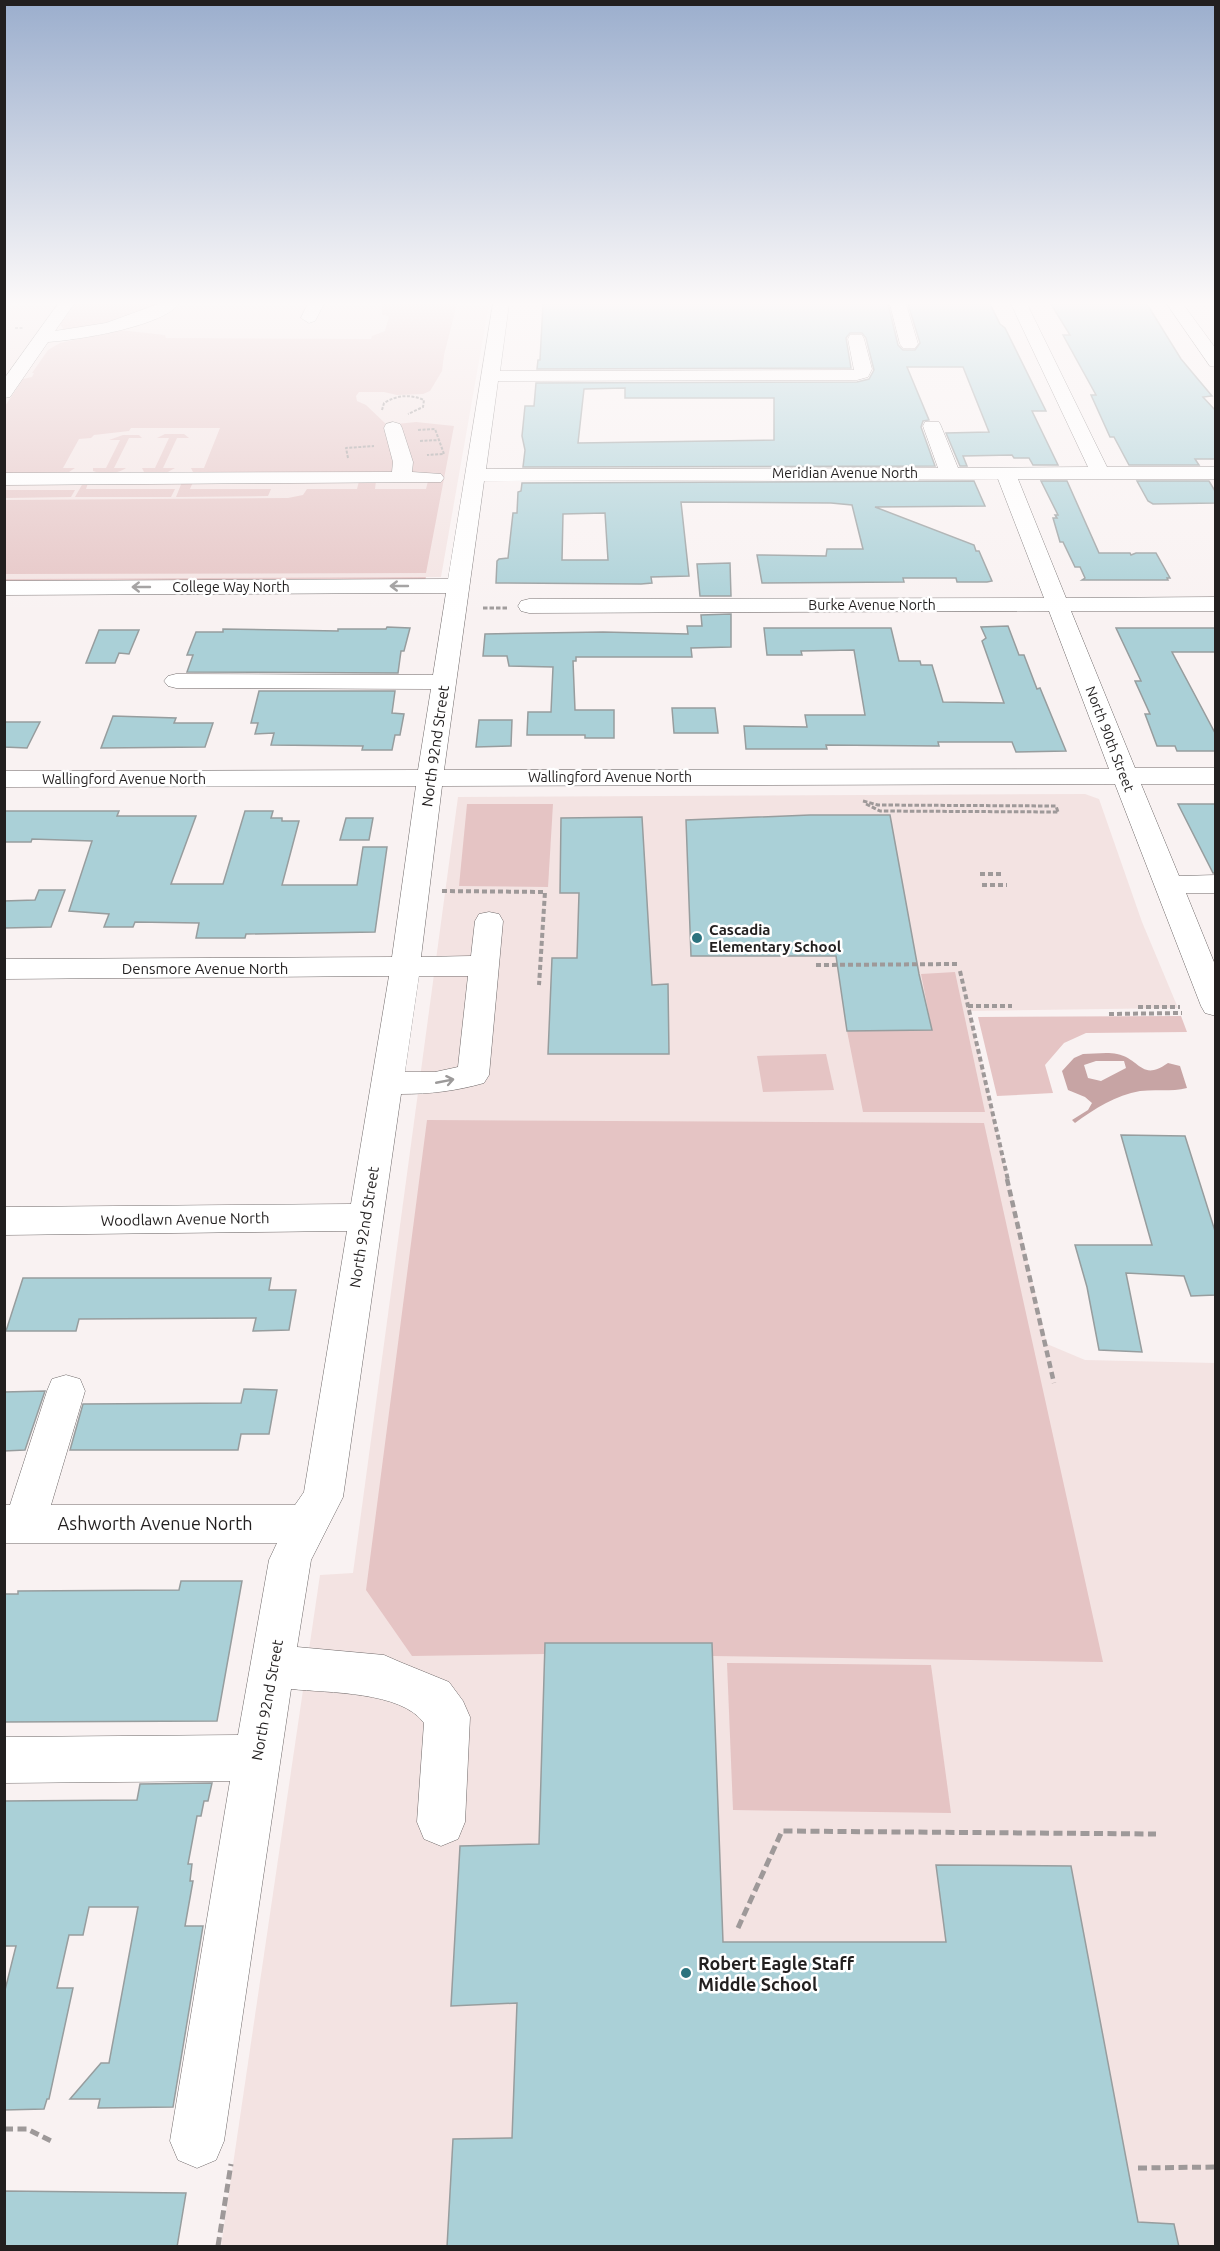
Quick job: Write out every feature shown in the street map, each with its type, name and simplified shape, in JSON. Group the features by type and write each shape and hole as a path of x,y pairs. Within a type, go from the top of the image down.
{"street":[{"name":"North 92nd Street","path":"197,2141 290,1560 306,1524 323,1497 405,967 430,777 484,409"},
{"path":"1070,409 1100,472"},
{"path":"932,426 950,472"},
{"path":"393,428 403,462 401,478"},
{"path":"4,479 401,478 431,470"},
{"name":"North 90th Street","path":"1005,472 1215,1006"},
{"name":"Meridian Avenue North","path":"474,475 1215,473"},
{"name":"College Way North","path":"4,588 456,594"},
{"name":"College Way North","path":"4,604 456,594"},
{"name":"Burke Avenue North","path":"520,607 1215,604"},
{"path":"176,681 444,682"},
{"name":"Wallingford Avenue North","path":"4,779 1215,776"},
{"path":"1167,885 1215,884"},
{"path":"387,1083 435,1083 473,1076 489,921"},
{"name":"Densmore Avenue North","path":"4,969 405,967 484,974"},
{"name":"Woodlawn Avenue North","path":"4,1221 365,1217"},
{"path":"15,1523 66,1391"},
{"name":"Ashworth Avenue North","path":"15,1523 306,1524"},
{"path":"273,1666 384,1677 433,1698 447,1717 441,1822"},
{"path":"4,1760 257,1758"}],"path":[{"path":"417,430 431,470"},
{"path":"356,447 358,455"},
{"path":"483,608 520,607"},
{"path":"858,799 878,805 1056,806 1058,812 879,811 858,799"},
{"path":"980,874 1004,874"},
{"path":"982,885 1007,885"},
{"path":"442,891 544,892 539,986"},
{"path":"816,965 958,964"},
{"path":"960,971 1054,1383"},
{"path":"968,1006 1012,1006"},
{"path":"1138,1007 1180,1007"},
{"path":"1109,1014 1182,1013"},
{"path":"738,1928 782,1831 1156,1834"},
{"path":"4,2129 27,2129 51,2141"},
{"path":"1138,2169 1215,2167"}],"shaded area":[{"path":"4,409 471,409 441,577 5,579"},
{"path":"5,409 370,409 387,425 416,422 454,426 426,573 5,574 4,500 288,498 303,495 307,489 357,489 359,481 376,481 375,489 426,489 428,481 193,472 191,468 204,468 220,428 131,428 129,431 94,435 91,438 79,439 63,468 75,468 69,472 5,474"},
{"path":"165,434 184,434 189,438 177,438 163,468 175,468 166,473 144,472 142,468 155,468 169,438 157,438"},
{"path":"123,435 139,435 142,438 129,438 114,468 126,468 110,473 93,471 93,468 106,468 120,440 109,440"},
{"path":"182,482 193,482 190,489 271,489 268,496 176,497"},
{"path":"83,483 88,483 86,489 175,489 171,497 75,497"},
{"path":"4,490 75,490 71,497 5,498"},
{"path":"426,577 425,581 5,582 4,579"},
{"path":"1085,794 1099,799 1142,922 1178,1008 969,1011 1047,1344 1085,1360 1215,1363 1215,2246 221,2246 320,1575 353,1573 458,797"},
{"path":"467,804 553,804 548,887 459,886"},
{"path":"955,972 985,1112 863,1112 847,1031 932,1030 921,974"},
{"path":"1181,1016 1187,1032 1086,1033 1064,1043 1045,1065 1053,1093 997,1096 978,1017"},
{"path":"1113,1053 1131,1060 1146,1070 1159,1068 1168,1063 1180,1066 1187,1088 1131,1093 1106,1103 1075,1123 1072,1120 1088,1110 1092,1103 1085,1097 1068,1090 1062,1071 1074,1058 1083,1054","holes":["1096,1061 1124,1061 1126,1068 1101,1081 1088,1078 1084,1065"]},
{"path":"826,1054 834,1090 763,1092 757,1056"},
{"path":"427,1120 984,1123 1103,1662 712,1656 712,1643 545,1654 412,1656 366,1590"},
{"path":"727,1663 931,1665 951,1813 733,1810"}],"building":[{"path":"525,409 582,409 578,443 774,440 774,409 924,409 929,420 923,421 921,427 935,466 523,467 525,450 522,436"},
{"path":"980,409 1045,409 1046,411 1032,411 1058,465 1033,465 1029,458 1014,458 1012,455 963,456 967,466 960,466 946,433 989,432"},
{"path":"1097,409 1215,410 1215,459 1195,459 1199,465 1129,465 1114,437 1110,437"},
{"path":"974,481 985,506 875,507 974,545 992,581 957,582 956,578 903,578 904,582 762,583 757,555 826,556 827,549 863,549 852,505 681,502 689,576 651,577 652,583 641,584 496,583 497,561 508,558 513,513 517,513 518,492 521,491 522,483","holes":["605,513 608,560 562,560 563,514"]},
{"path":"1041,481 1067,481 1099,553 1130,553 1131,555 1156,553 1170,578 1167,578 1168,580 1082,580 1085,578 1080,567 1075,567 1063,542 1060,542 1053,518 1057,518 1055,515 1058,515"},
{"path":"1137,481 1209,481 1215,491 1215,503 1153,504 1148,501"},
{"path":"730,563 731,596 700,596 697,564"},
{"path":"731,614 731,647 691,648 692,657 576,657 576,661 573,661 575,710 614,710 614,738 585,738 585,735 527,735 528,712 551,712 553,667 509,666 507,656 483,656 485,634 603,632 688,634 687,626 702,626 701,615"},
{"path":"1008,626 1019,655 1024,655 1037,689 1040,688 1066,751 1016,752 1012,742 938,742 939,746 826,745 827,749 746,749 744,726 807,727 805,715 865,715 854,650 801,651 802,655 767,655 764,628 891,628 899,661 920,661 921,665 932,665 943,702 1004,703 982,641 986,638 981,627"},
{"path":"387,627 410,628 404,651 401,651 398,673 187,672 193,655 187,655 196,632 223,632 223,629 338,631 338,629 386,629"},
{"path":"1116,628 1215,628 1215,652 1172,652 1215,733 1215,751 1177,751 1175,746 1157,746 1145,714 1150,714 1135,681 1141,681"},
{"path":"99,630 139,630 129,654 119,653 115,663 86,663"},
{"path":"259,691 395,691 392,713 404,714 400,735 395,735 392,750 362,750 363,746 271,745 274,733 255,734 258,723 251,723"},
{"path":"672,708 715,708 718,733 674,733"},
{"path":"113,716 176,718 174,723 213,723 205,747 101,748"},
{"path":"479,720 512,720 511,746 476,747"},
{"path":"4,722 40,722 27,748 4,747"},
{"path":"1178,804 1215,804 1215,873 1213,873"},
{"path":"4,811 119,811 117,816 196,816 171,884 223,884 245,811 273,811 271,818 282,818 282,821 299,821 282,885 357,885 363,847 387,847 375,932 246,934 245,938 196,938 199,923 135,922 133,927 104,927 109,914 69,911 92,841 32,839 31,842 4,842"},
{"path":"810,815 890,815 919,974 932,1030 847,1031 836,956 691,956 686,820"},
{"path":"642,817 652,985 668,984 669,1054 548,1054 552,958 577,958 579,893 560,893 561,818"},
{"path":"346,818 373,818 369,840 340,840"},
{"path":"39,890 65,890 51,927 4,928 4,901 35,900"},
{"path":"1121,1135 1185,1136 1215,1231 1215,1295 1191,1296 1184,1276 1126,1273 1142,1352 1099,1350 1087,1287 1075,1245 1152,1245"},
{"path":"23,1278 271,1278 269,1290 296,1290 289,1330 253,1331 256,1318 79,1319 76,1331 6,1331"},
{"path":"244,1389 277,1390 269,1434 241,1434 238,1450 70,1450 83,1404 241,1403"},
{"path":"45,1391 25,1450 4,1451 4,1392"},
{"path":"181,1581 242,1581 217,1721 4,1722 4,1594 18,1594 18,1591 179,1590"},
{"name":"Robert Eagle Staff Middle School","path":"545,1643 712,1643 723,1942 946,1942 936,1865 1071,1866 1138,2222 1174,2224 1179,2247 447,2247 453,2139 512,2138 517,2003 451,2006 460,1846 539,1844"},
{"path":"212,1783 208,1801 204,1801 201,1816 197,1816 188,1864 192,1864 190,1881 193,1881 185,1926 203,1926 173,2107 98,2108 100,2099 70,2099 101,2063 109,2063 138,1907 89,1907 83,1935 69,1935 57,1988 73,1988 49,2099 44,2109 4,2110 4,1994 16,1946 4,1946 4,1801 137,1800 140,1784"},
{"path":"4,2191 186,2193 177,2247 4,2247"}],"place":[{"name":"Cascadia Elementary School","path":"697,938"},
{"name":"Robert Eagle Staff Middle School","path":"686,1973"}]}
